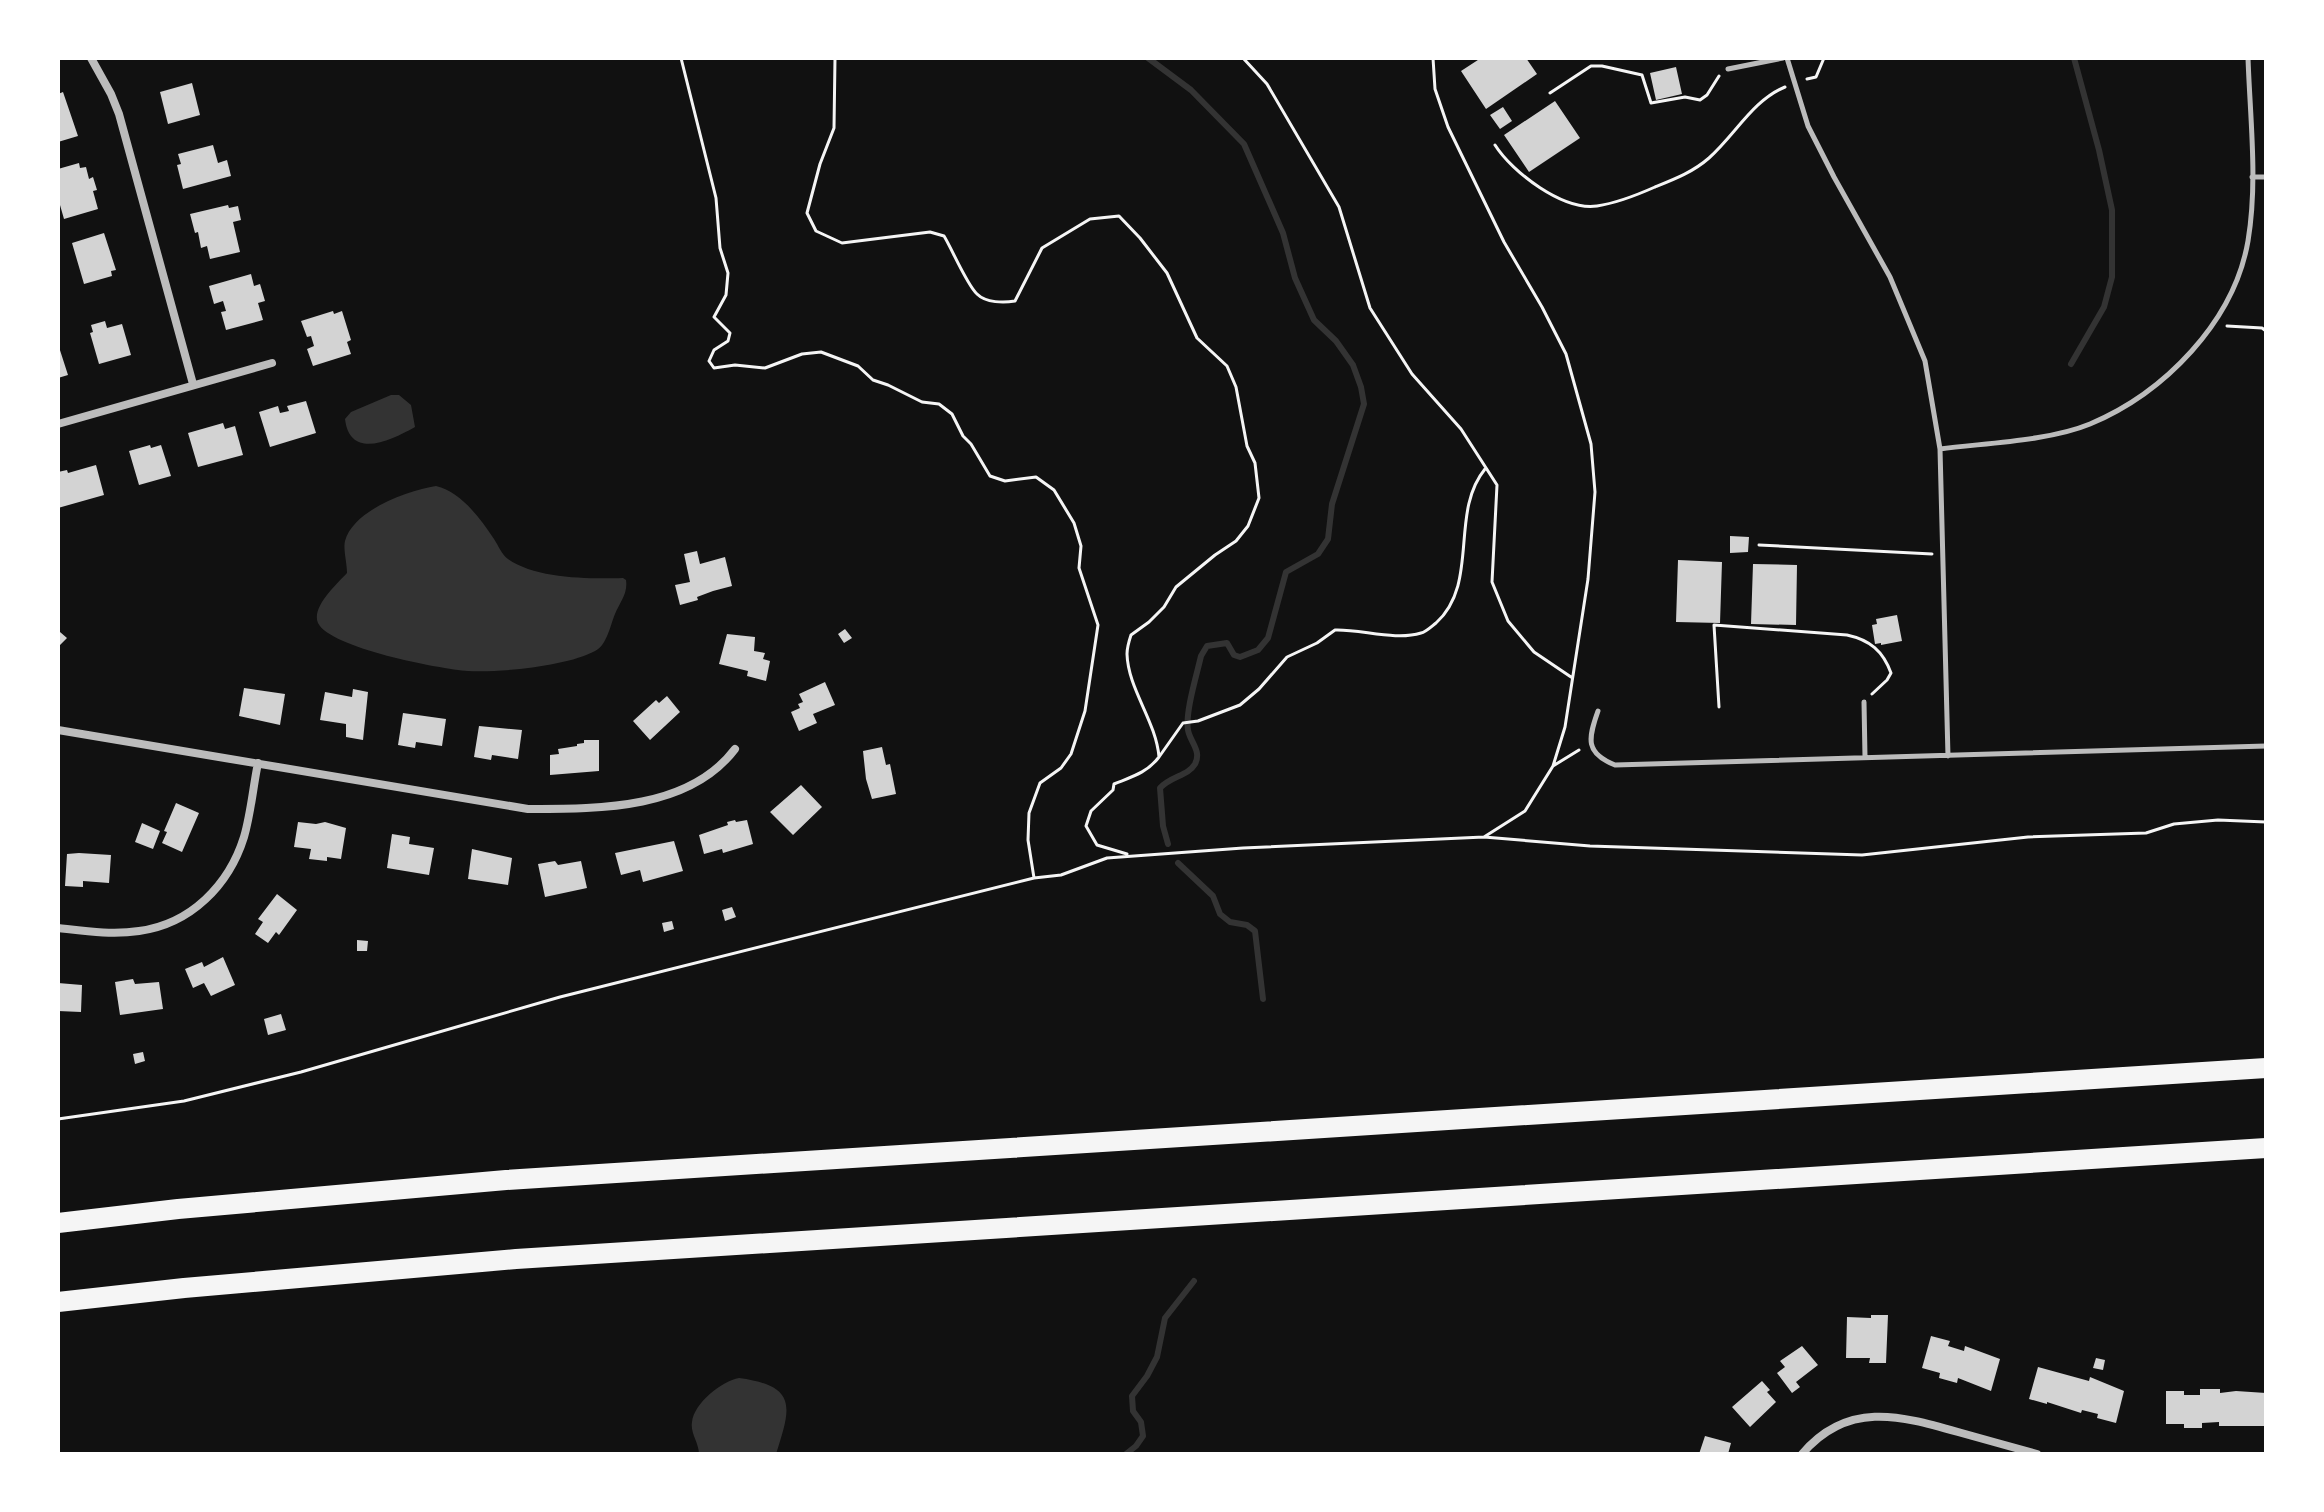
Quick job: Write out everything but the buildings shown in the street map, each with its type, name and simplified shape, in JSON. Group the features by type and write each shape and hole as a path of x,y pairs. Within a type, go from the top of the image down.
{"highway":[{"path":"58,1223 255,1202 537,1178 2266,1068"},
{"path":"58,1302 532,1258 2266,1148"}],"street":[{"path":"91,58 119,114 193,384"},
{"path":"58,424 272,363"},
{"path":"58,730 528,809 578,809 644,800 692,786 723,765 735,749"},
{"path":"58,928 106,933 139,932 163,925 194,909 219,887 235,861 245,835 258,763"},
{"path":"1802,1454 1817,1437 1836,1426 1862,1418 1886,1416 1911,1418 2037,1454"}],"lane":[{"path":"1728,69 1785,58 1808,126 1890,277 1925,361 1940,449 1948,756"},
{"path":"1940,449 2068,431 2090,424 2151,389 2176,367 2211,326 2234,283 2247,243 2252,177 2248,58"},
{"path":"2252,177 2266,177"},
{"path":"1864,702 1865,757"},
{"path":"1598,711 1591,742 1594,753 1615,765 2266,746"}],"path":[{"path":"681,58 716,198 720,248 728,273 726,295 714,317 730,333 728,341 714,350 709,361 714,368 735,365 765,368 802,354 821,352 858,366 873,380 922,402 939,404 952,414 990,476 1005,481 1036,477 1045,481 1074,523 1081,546 1079,568 1098,625 1085,711 1071,754 1061,768 1040,783 1029,813 1028,840 1034,878"},
{"path":"835,58 834,128 820,164 807,213 816,231 842,243 930,232 944,236 977,294 1006,303 1015,301 1042,248 1090,219 1119,216 1167,273 1197,338 1227,366 1236,387 1247,446 1255,463 1259,498 1248,526 1236,541 1176,587 1164,607 1131,635 1127,653 1132,676 1154,729 1159,757"},
{"path":"1243,58 1267,84 1339,207 1370,308 1412,374 1461,429 1497,485 1492,582 1508,621 1534,652 1571,677"},
{"path":"1433,58 1435,89 1448,127 1504,242 1566,354 1591,444 1595,492 1588,579 1565,727 1553,766 1525,811 1484,837"},
{"path":"1495,145 1504,159 1524,178 1563,198 1594,206 1632,197 1689,173 1714,153 1769,93 1816,77 1824,58"},
{"path":"1550,93 1591,66 1602,66 1642,75 1651,103 1685,97 1700,100 1707,95 1716,78 1728,69"},
{"path":"2211,326 2262,328 2266,331"},
{"path":"1131,855 1097,845 1086,826 1091,811 1113,790 1114,784 1127,781 1147,769 1183,723 1198,721 1240,705 1287,657 1317,643 1335,630 1421,633 1432,626 1455,600 1469,502 1486,468"},
{"path":"1759,545 1944,555"},
{"path":"1719,707 1714,625 1847,635 1866,640 1887,663 1891,673 1864,702"},
{"path":"1553,766 1591,742"},
{"path":"58,1119 184,1101 301,1072 560,997 1034,878 1061,875 1107,858 1484,837 1590,846 1862,855 2028,837 2146,833 2174,824 2218,820 2266,822"}],"shaded area":[{"path":"391,395 399,395 411,405 415,427 372,444 355,440 348,432 345,419 351,412"},
{"path":"436,486 454,494 469,507 504,555 520,566 548,574 626,580 625,594 599,648 568,661 551,664 515,670 468,671 387,656 343,641 327,632 318,623 318,610 347,573 345,541 350,530 383,503"},
{"path":"739,1378 772,1387 781,1393 785,1401 785,1423 776,1454 699,1454 693,1434 694,1415 710,1394"}],"waterway":[{"path":"1148,58 1191,90 1244,144 1283,233 1295,278 1314,320 1336,341 1353,365 1364,404 1332,504 1328,539 1318,554 1286,572 1268,638 1258,650 1240,657 1234,655 1227,643 1207,646 1201,656 1188,722 1197,759 1188,771 1160,788 1163,826 1168,844"},
{"path":"2071,364 2104,307 2112,277 2112,210 2074,58"},
{"path":"1178,863 1213,896 1220,914 1230,922 1247,925 1255,931 1263,999"},
{"path":"1126,1454 1143,1436 1141,1422 1133,1411 1132,1396 1157,1357 1165,1318 1194,1281"}]}
